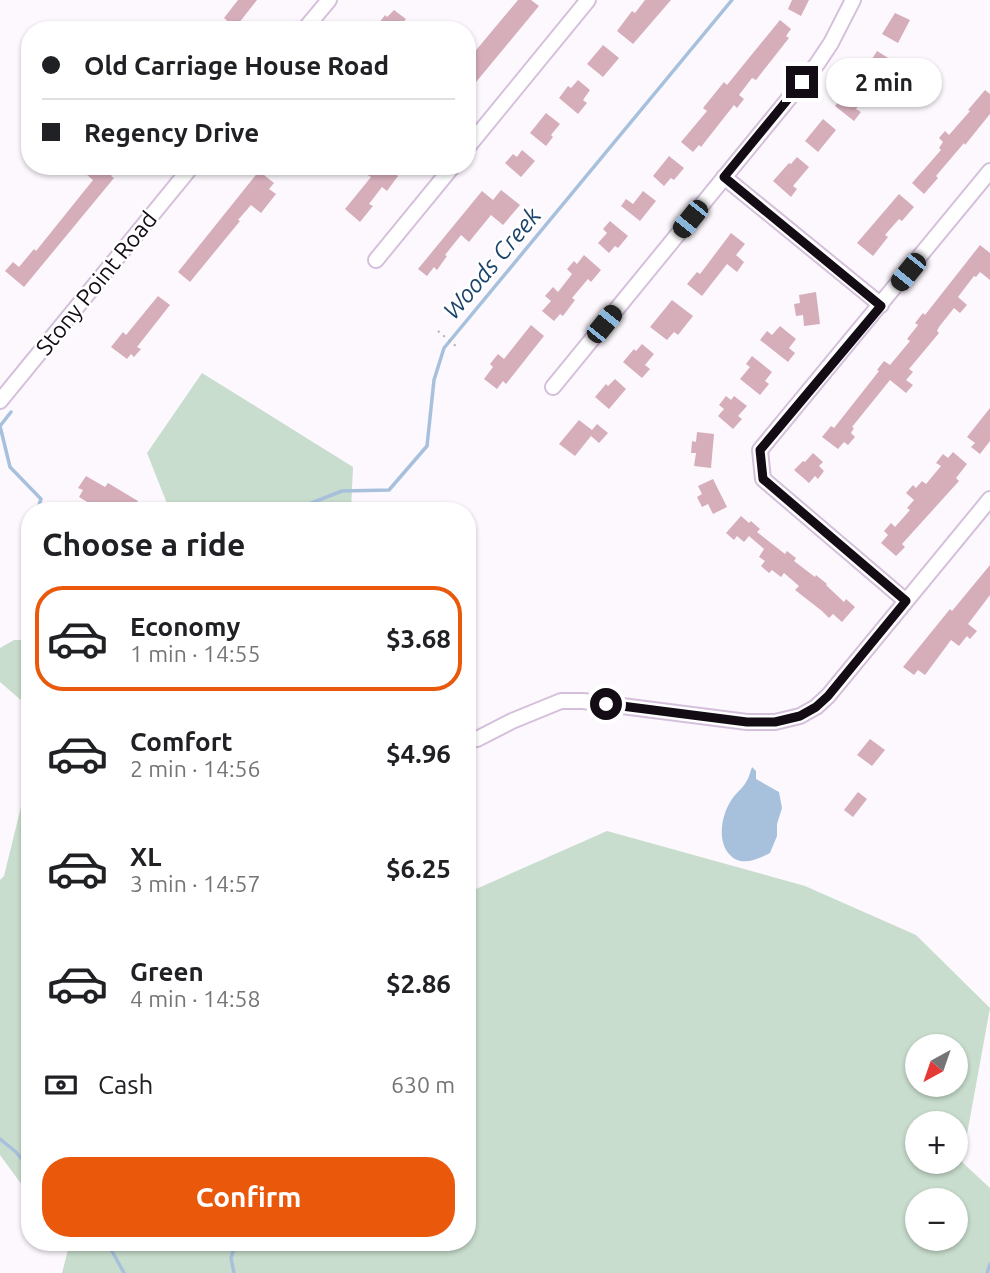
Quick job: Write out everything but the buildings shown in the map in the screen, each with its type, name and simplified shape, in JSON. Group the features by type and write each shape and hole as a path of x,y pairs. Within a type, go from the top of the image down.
{"street":[{"path":"311,21 328,0"},
{"path":"476,137 588,0"},
{"path":"553,387 817,64 853,0"},
{"path":"906,601 763,479 760,450 990,171"},
{"name":"Stony Point Road","path":"0,401 185,175"},
{"path":"376,260 446,175"},
{"path":"724,177 881,306"},
{"path":"476,739 512,721 561,702 583,701 747,722 775,722 800,716 828,696 990,499"}],"path":[{"path":"438,331 457,347"}],"green space":[{"path":"202,373 353,467 351,502 166,502 147,453"},
{"path":"14,640 21,640 21,700 0,682 0,648"},
{"path":"21,807 21,1184 0,1155 0,880 4,876"},
{"path":"607,831 805,886 916,935 990,1008 968,1129 968,1111 905,1111 905,1174 968,1174 968,1168 990,1188 990,1273 62,1273 68,1251 476,1251 476,889"}],"water":[{"path":"752,767 756,771 756,779 779,792 782,808 777,824 777,836 770,853 739,861 730,855 723,842 723,819 728,805 745,784"}],"waterway":[{"name":"Woods Creek","path":"314,502 342,491 389,490 427,446 434,380 444,348 732,0"},
{"path":"0,426 11,412"},
{"path":"0,426 10,467 41,499 40,502"},
{"path":"0,1139 21,1158"},
{"path":"112,1251 124,1273"},
{"name":"Woods Creek","path":"233,1251 231,1258 234,1273"},
{"path":"987,1273 990,1264"}],"route":[{"path":"606,704 747,722 775,722 800,716 828,696 906,601 763,479 760,450 881,306 724,177 802,82"}]}
